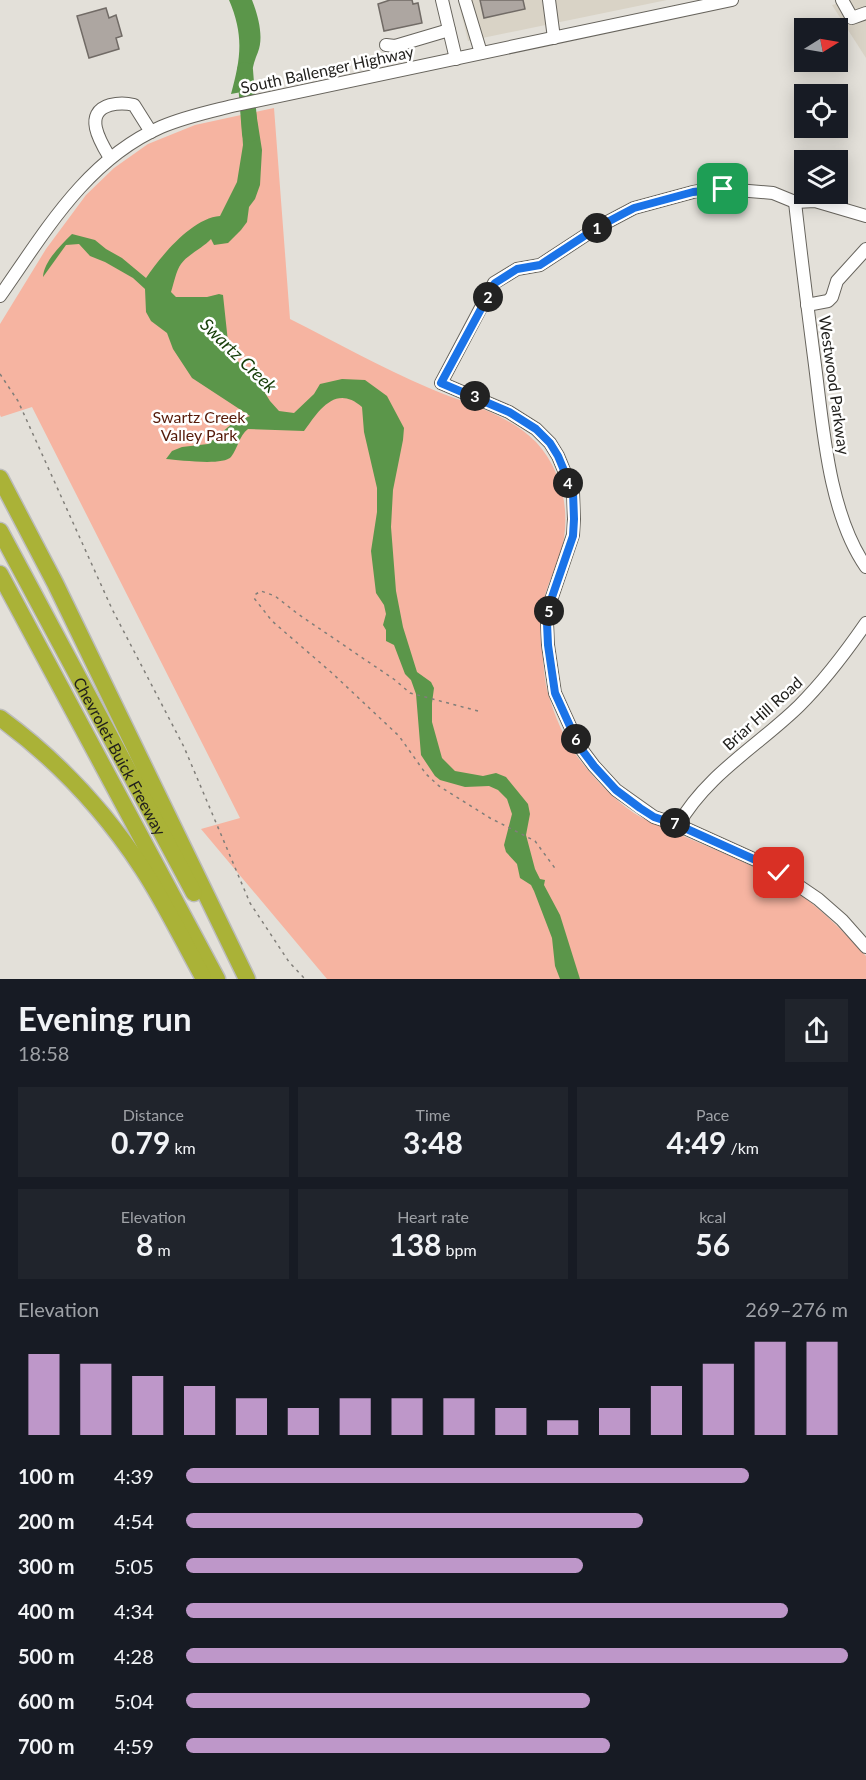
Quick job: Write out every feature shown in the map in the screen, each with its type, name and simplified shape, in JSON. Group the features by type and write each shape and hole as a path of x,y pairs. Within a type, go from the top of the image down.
{"highway":[{"path":"0,463 28,528 247,979"},
{"path":"0,478 28,528"},
{"name":"Chevrolet-Buick Freeway","path":"0,531 240,979"},
{"name":"Chevrolet-Buick Freeway","path":"0,574 217,979"},
{"path":"0,718 55,763 96,806 142,868 204,979"}],"street":[{"path":"442,0 456,59"},
{"path":"465,0 481,53"},
{"path":"549,0 554,38"},
{"name":"South Ballenger Highway","path":"0,296 79,187 110,158 131,142 151,132 188,117 231,106 554,38 696,4 729,0"},
{"path":"842,0 852,18 866,13"},
{"path":"386,45 394,46 449,30"},
{"path":"110,158 100,142 94,125 97,112 102,108 126,103 134,105 151,132"},
{"path":"794,202 773,193 713,188 634,208 598,227 540,265 517,269 495,283 441,383 509,412 536,429 550,443 558,456 573,492 573,536 551,600 547,623 555,693 579,746 605,779 628,800 654,817 678,825 769,866 818,899 842,920 866,947"},
{"name":"Westwood Parkway","path":"795,204 822,421 836,499 856,553 866,567"},
{"path":"825,204 866,216"},
{"path":"807,305 828,301 832,297 837,281 866,249"},
{"name":"Briar Hill Road","path":"678,825 689,805 719,773 799,705 866,623"}],"path":[{"path":"0,374 18,401 112,609 184,747 250,903 289,962 305,979"},
{"path":"478,711 410,693 395,680 275,596 261,591 256,594 254,598 272,621 399,736 433,780 455,797 535,841 556,871"}],"shaded area":[{"path":"229,0 252,0 260,33 260,46 252,70 252,90 231,94 239,58 239,36"},
{"path":"458,0 667,0 468,41"},
{"path":"852,0 866,0 866,58 848,30 848,18 840,18 832,5"},
{"path":"256,112 262,150 260,185 249,207 247,222 228,243 214,245 211,239 187,258 178,270 171,292 176,297 223,295 228,342 234,356 247,373 257,380 279,411 294,413 314,394 320,384 342,379 365,380 387,396 404,428 393,490 391,527 396,591 403,627 417,672 431,682 434,688 432,722 442,758 455,771 483,776 496,773 506,777 528,804 530,814 526,835 535,869 540,879 545,880 544,885 560,915 580,979 560,979 555,966 552,938 534,891 531,885 520,878 517,864 506,852 504,845 512,814 507,799 498,790 489,786 465,787 440,780 421,755 416,694 411,680 405,674 394,645 386,641 386,630 383,625 386,614 384,605 376,593 371,551 377,512 377,488 364,432 362,407 352,400 335,399 321,409 304,431 248,429 231,457 226,460 200,462 166,459 172,451 182,447 208,444 234,422 250,416 192,378 173,349 167,333 151,321 146,312 145,289 133,278 90,256 79,244 66,245 43,277 50,259 72,234 95,240 146,278 160,259 188,231 209,218 220,216 237,182 243,145 241,114"}],"green space":[{"name":"Swartz Creek Valley Park","path":"274,108 290,319 394,372 499,416 525,432 536,442 553,467 563,496 565,526 560,556 543,605 543,659 550,701 560,728 574,752 604,788 634,813 762,871 788,886 812,904 835,923 866,956 866,979 327,979 201,829 240,818 32,407 1,417 0,415 0,324 46,249 86,195 114,168 148,144 195,125"}],"building":[{"path":"390,0 412,0 413,4 418,3 422,23 384,31 378,4"},
{"path":"480,0 523,0 525,9 484,18"},
{"path":"106,8 109,18 116,15 122,36 116,38 119,49 89,58 77,16"}],"waterway":[{"name":"Swartz Creek","path":"245,70 250,134"}],"route":[{"path":"723,189 713,188 693,192 634,208 598,227 540,265 517,269 495,283 441,383 509,412 536,429 550,443 558,456 573,492 573,536 551,600 547,623 555,693 579,746 616,790 654,817 678,825 769,866 779,873"}]}
